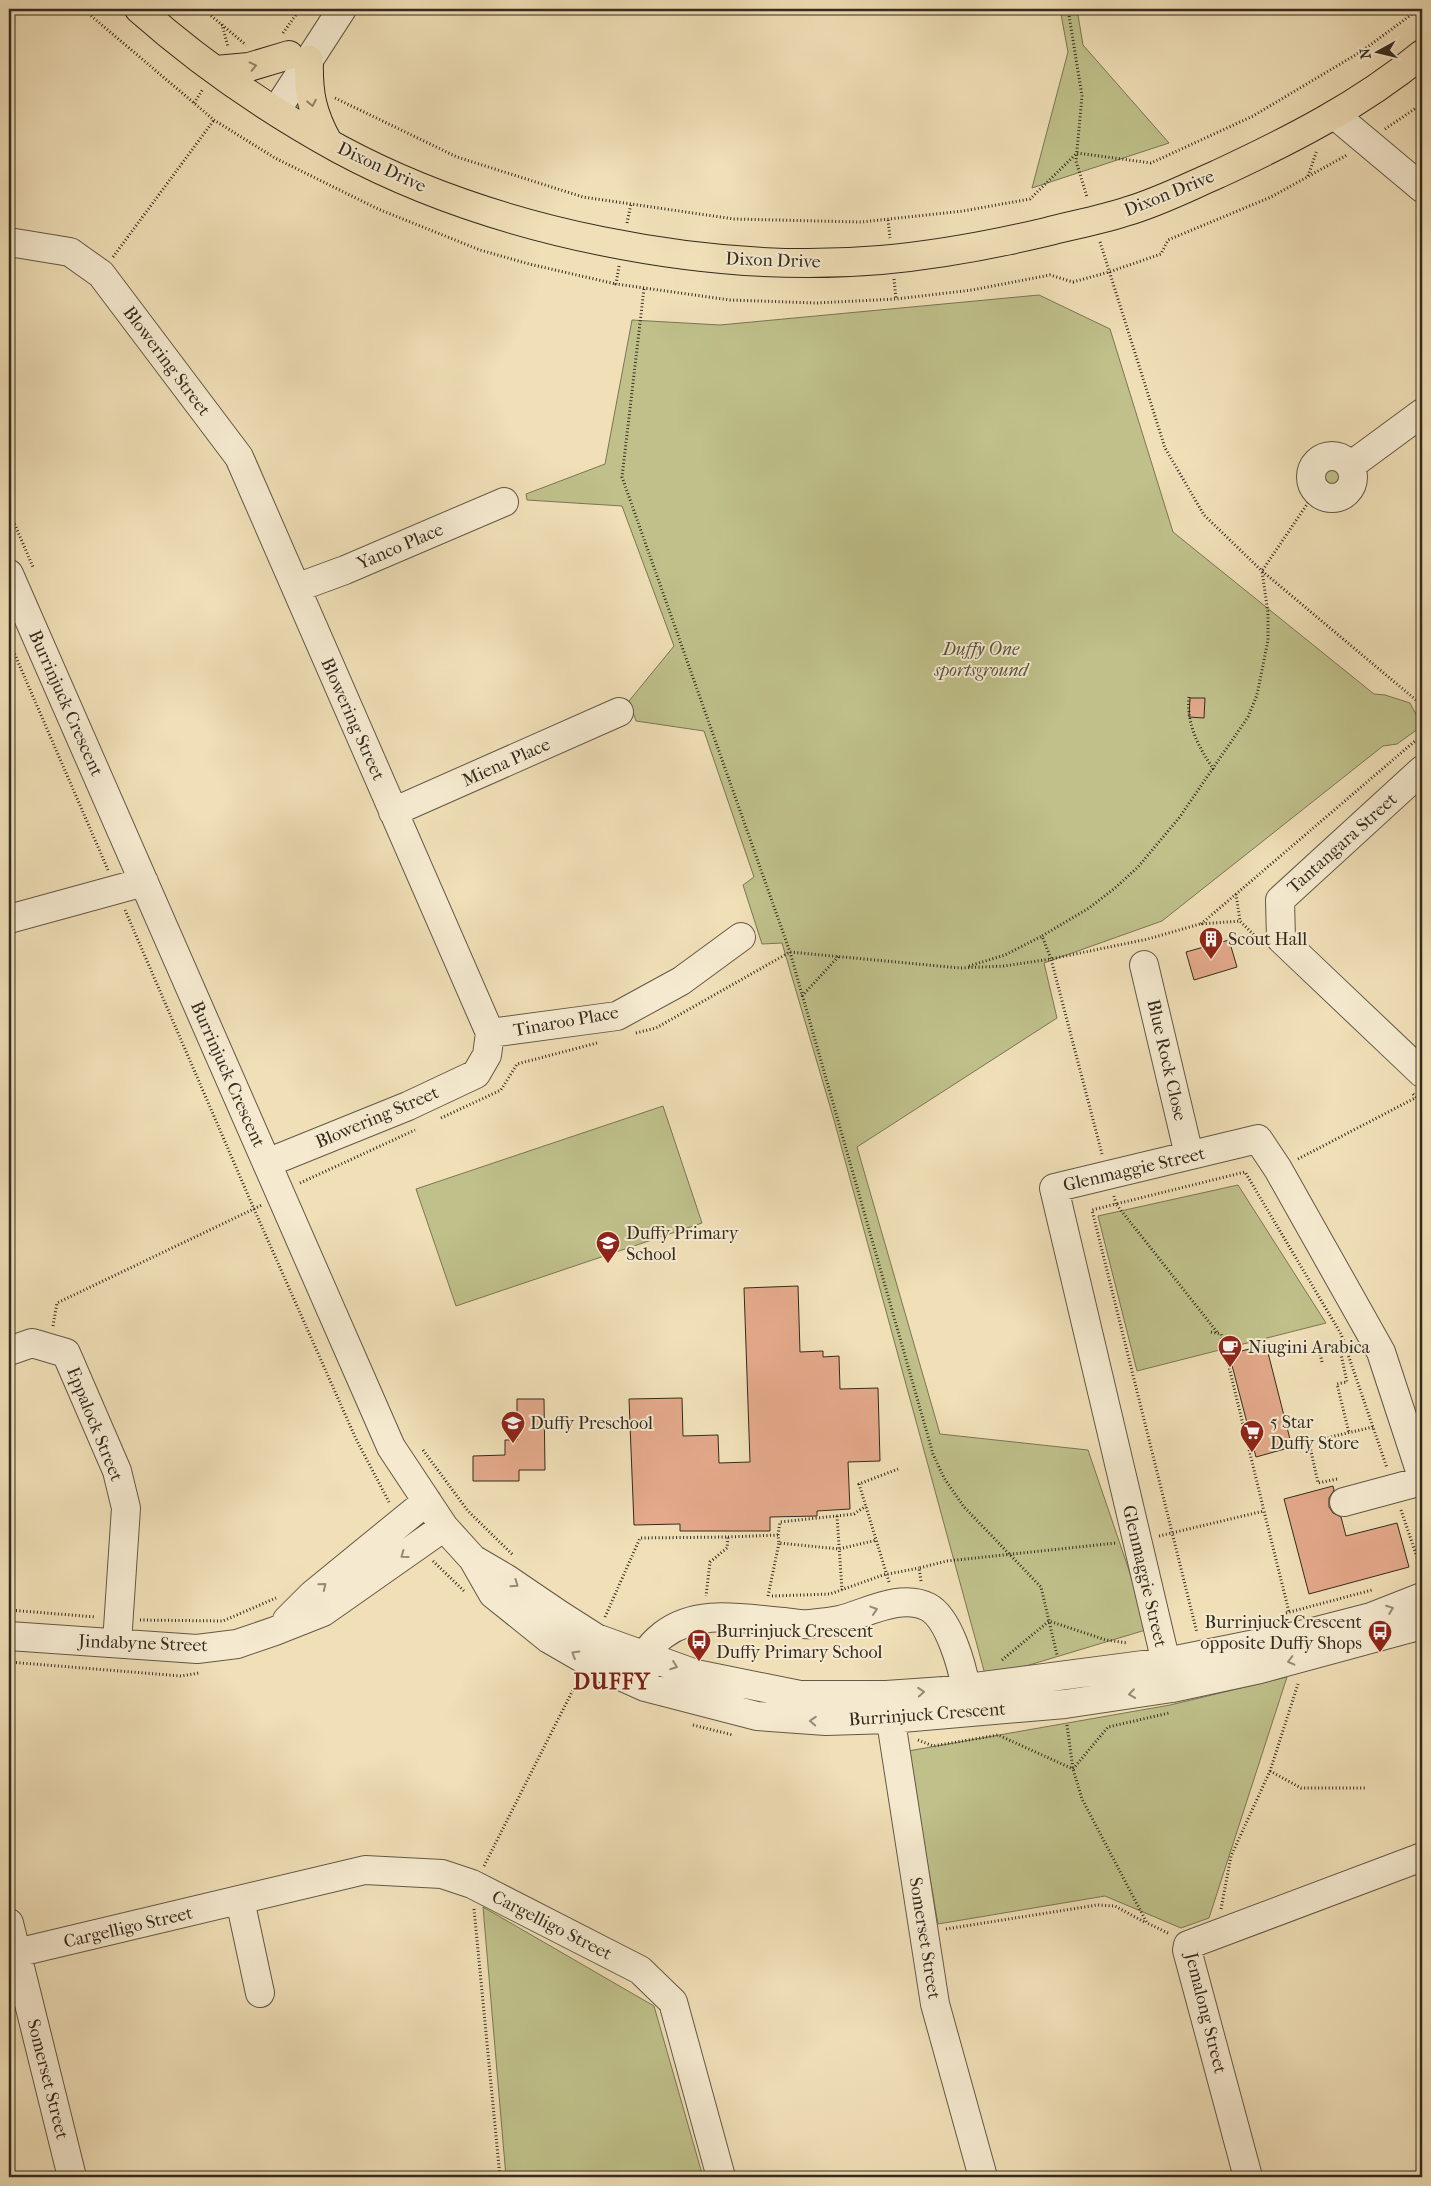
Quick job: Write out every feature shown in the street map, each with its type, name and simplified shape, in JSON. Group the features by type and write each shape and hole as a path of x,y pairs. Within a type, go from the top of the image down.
{"main road":[{"name":"Dixon Drive","path":"139,9 216,70 268,106 328,142 414,183 474,206 576,235 688,255 733,260 815,263 880,260 944,253 996,244 1128,211 1249,160 1336,116 1422,54"},
{"path":"216,70 294,65 328,142"}],"street":[{"path":"294,65 319,9"},
{"path":"268,106 294,65 342,9"},
{"path":"1336,116 1422,188"},
{"name":"Blowering Street","path":"9,242 70,252 101,274 239,457 490,1033 488,1055 476,1074 408,1106 267,1162"},
{"path":"1316,491 1312,485 1312,471 1320,460 1326,457 1339,457 1350,466 1422,413"},
{"name":"Yanco Place","path":"296,588 345,570 504,502"},
{"name":"Burrinjuck Crescent","path":"9,574 391,1447 444,1527 473,1559 493,1594 549,1639 586,1661 645,1687 757,1716 826,1722 966,1688 1163,1652 1305,1634 1371,1617 1420,1586"},
{"name":"Miena Place","path":"394,812 619,712"},
{"name":"Tantangara Street","path":"1422,770 1280,900 1281,939 1422,1073"},
{"path":"9,918 144,882"},
{"name":"Tinaroo Place","path":"490,1033 617,1016 681,981 741,937"},
{"name":"Blue Rock Close","path":"1144,965 1189,1155"},
{"name":"Glenmaggie Street","path":"1174,1700 1054,1188 1258,1139 1278,1169 1381,1352 1422,1479"},
{"name":"Eppalock Street","path":"9,1351 32,1343 66,1353 117,1471 126,1508 117,1631"},
{"path":"1345,1490 1394,1489 1422,1479"},
{"name":"Jindabyne Street","path":"275,1631 313,1594 427,1501"},
{"name":"Jindabyne Street","path":"9,1636 117,1631 197,1649 237,1644 322,1612 444,1527"},
{"name":"Burrinjuck Crescent","path":"473,1559 507,1578 560,1616 596,1638 696,1674 800,1695 948,1714 1064,1704 1174,1700 1279,1664 1422,1625"},
{"path":"645,1687 645,1656 652,1644 681,1624 712,1616 808,1624 838,1620 907,1602 929,1608 948,1630 962,1669 966,1688 948,1714"},
{"name":"Somerset Street","path":"888,1707 935,2004 984,2177"},
{"name":"Jemalong Street","path":"1248,2177 1187,1950 1188,1945 1422,1857"},
{"name":"Cargelligo Street","path":"16,1953 365,1870 442,1874 472,1884 640,1970 673,2002 721,2177"},
{"path":"240,1900 260,1993"},
{"name":"Somerset Street","path":"9,1923 72,2177"}],"path":[{"path":"83,9 214,120 275,158 378,209 431,231 488,252 616,284"},
{"path":"204,9 254,51 294,65 457,157 583,197 734,219 861,222 935,215 1030,199 1077,152"},
{"path":"1068,9 1082,96 1076,162 1087,197"},
{"path":"1077,152 1151,163 1253,116 1362,51 1419,9"},
{"path":"1059,1662 1041,1587 964,1507 944,1478 933,1454 790,952 622,477 644,289 730,300 816,303 896,298 972,290 1050,275 1073,282 1161,254 1168,240 1271,197 1367,142 1422,104"},
{"path":"101,274 214,120"},
{"path":"1308,176 1318,148 1324,145"},
{"path":"1099,242 1165,448 1204,515 1262,571 1422,705"},
{"path":"960,968 1005,956 1089,908 1138,867 1164,837 1214,770 1248,718 1257,695 1268,640 1268,614 1262,571 1316,491"},
{"path":"9,641 254,1210 356,1439 391,1506"},
{"path":"1189,697 1187,711 1190,722 1205,757 1214,770"},
{"path":"628,1035 656,1028 790,952 960,968 1004,966 1051,959 1148,939 1200,924 1422,735"},
{"path":"1236,894 1240,921"},
{"path":"1042,936 1051,959 1116,1204 1217,1332 1221,1334 1289,1612 1375,1590"},
{"path":"802,996 839,956"},
{"path":"439,1119 501,1090 518,1064 601,1042"},
{"path":"1251,1183 1422,1095"},
{"path":"302,1192 298,1184 422,1127"},
{"path":"1049,1621 1106,1640 1131,1643 1163,1652 1197,1634 1092,1210 1245,1172 1341,1334 1422,1572 1420,1586"},
{"path":"49,1348 57,1303 254,1210"},
{"path":"1211,1332 1217,1332"},
{"path":"1322,1362 1319,1349 1339,1345 1347,1382 1337,1384 1348,1433"},
{"path":"1345,1490 1318,1483 1309,1442 1373,1427"},
{"path":"421,1448 468,1511 515,1557"},
{"path":"895,1604 859,1484 898,1469"},
{"path":"768,1596 779,1543 780,1522 854,1514 866,1505"},
{"path":"759,1597 830,1594 887,1574 947,1561 1012,1556 1137,1541 1264,1511"},
{"path":"837,1516 842,1590"},
{"path":"605,1618 640,1538 778,1535"},
{"path":"714,1599 705,1599 710,1562 727,1548 728,1537"},
{"path":"779,1543 839,1549 877,1540"},
{"path":"919,1568 922,1585"},
{"path":"9,1610 117,1631 223,1621 282,1596"},
{"path":"597,1614 611,1622"},
{"path":"1001,1661 1049,1621"},
{"path":"500,2177 472,1884 483,1867 578,1679"},
{"path":"1217,1934 1231,1856 1270,1771 1298,1684 1288,1686"},
{"path":"1073,1770 1108,1727 1174,1700"},
{"path":"1067,1720 1073,1770 1082,1799 1147,1923"},
{"path":"1270,1771 1301,1788 1365,1788"},
{"path":"924,1933 1097,1905 1115,1906 1180,1938 1188,1945"}],"green space":[{"path":"1060,9 1077,9 1083,45 1169,143 1032,188 1068,52"},
{"name":"Duffy One sportsground","path":"1039,295 1110,329 1173,532 1374,694 1385,695 1410,703 1422,726 1397,744 1383,746 1162,921 1044,963 1057,1018 857,1147 940,1434 1088,1450 1149,1629 986,1678 834,1120 782,943 762,944 743,885 754,877 704,731 636,721 629,701 674,646 622,506 527,500 526,494 605,464 632,320 720,325"},
{"path":"1332,459 1339,460 1345,465 1350,471 1350,485 1345,491 1339,496 1332,497 1325,496 1319,491 1314,485 1313,478 1314,471 1319,465 1325,460"},
{"path":"663,1106 702,1223 456,1306 416,1189"},
{"path":"1238,1185 1326,1323 1137,1371 1098,1216"},
{"path":"1287,1677 1209,1918 1181,1928 1105,1896 938,1924 908,1751 1170,1705"},
{"path":"483,1907 654,2006 703,2177 506,2177"}],"building":[{"path":"1190,698 1205,698 1204,718 1189,717"},
{"name":"Scout Hall","path":"1229,940 1237,967 1194,980 1186,952"},
{"path":"798,1286 800,1352 823,1351 823,1357 839,1356 840,1389 878,1388 880,1461 848,1462 850,1509 817,1511 817,1516 770,1517 770,1531 680,1531 680,1524 634,1525 629,1399 682,1398 683,1436 718,1435 719,1463 750,1462 744,1288"},
{"path":"1266,1345 1292,1447 1256,1457 1229,1354"},
{"path":"517,1399 544,1399 545,1470 519,1470 519,1481 473,1481 473,1456 505,1455 505,1440 517,1440"},
{"path":"1333,1486 1334,1490 1329,1498 1329,1507 1333,1513 1341,1517 1346,1536 1397,1523 1409,1567 1309,1594 1284,1499"}],"place":[{"name":"Scout Hall","path":"1211,960"},
{"name":"Duffy Primary School","path":"608,1264"},
{"name":"Niugini Arabica","path":"1230,1368"},
{"name":"Duffy Preschool","path":"513,1444"},
{"name":"5 Star Duffy Store","path":"1252,1453"},
{"name":"Burrinjuck Crescent opposite Duffy Shops","path":"1380,1653"},
{"name":"Burrinjuck Crescent Duffy Primary School","path":"699,1662"}],"district":[{"name":"DUFFY","path":"612,1681"}]}
